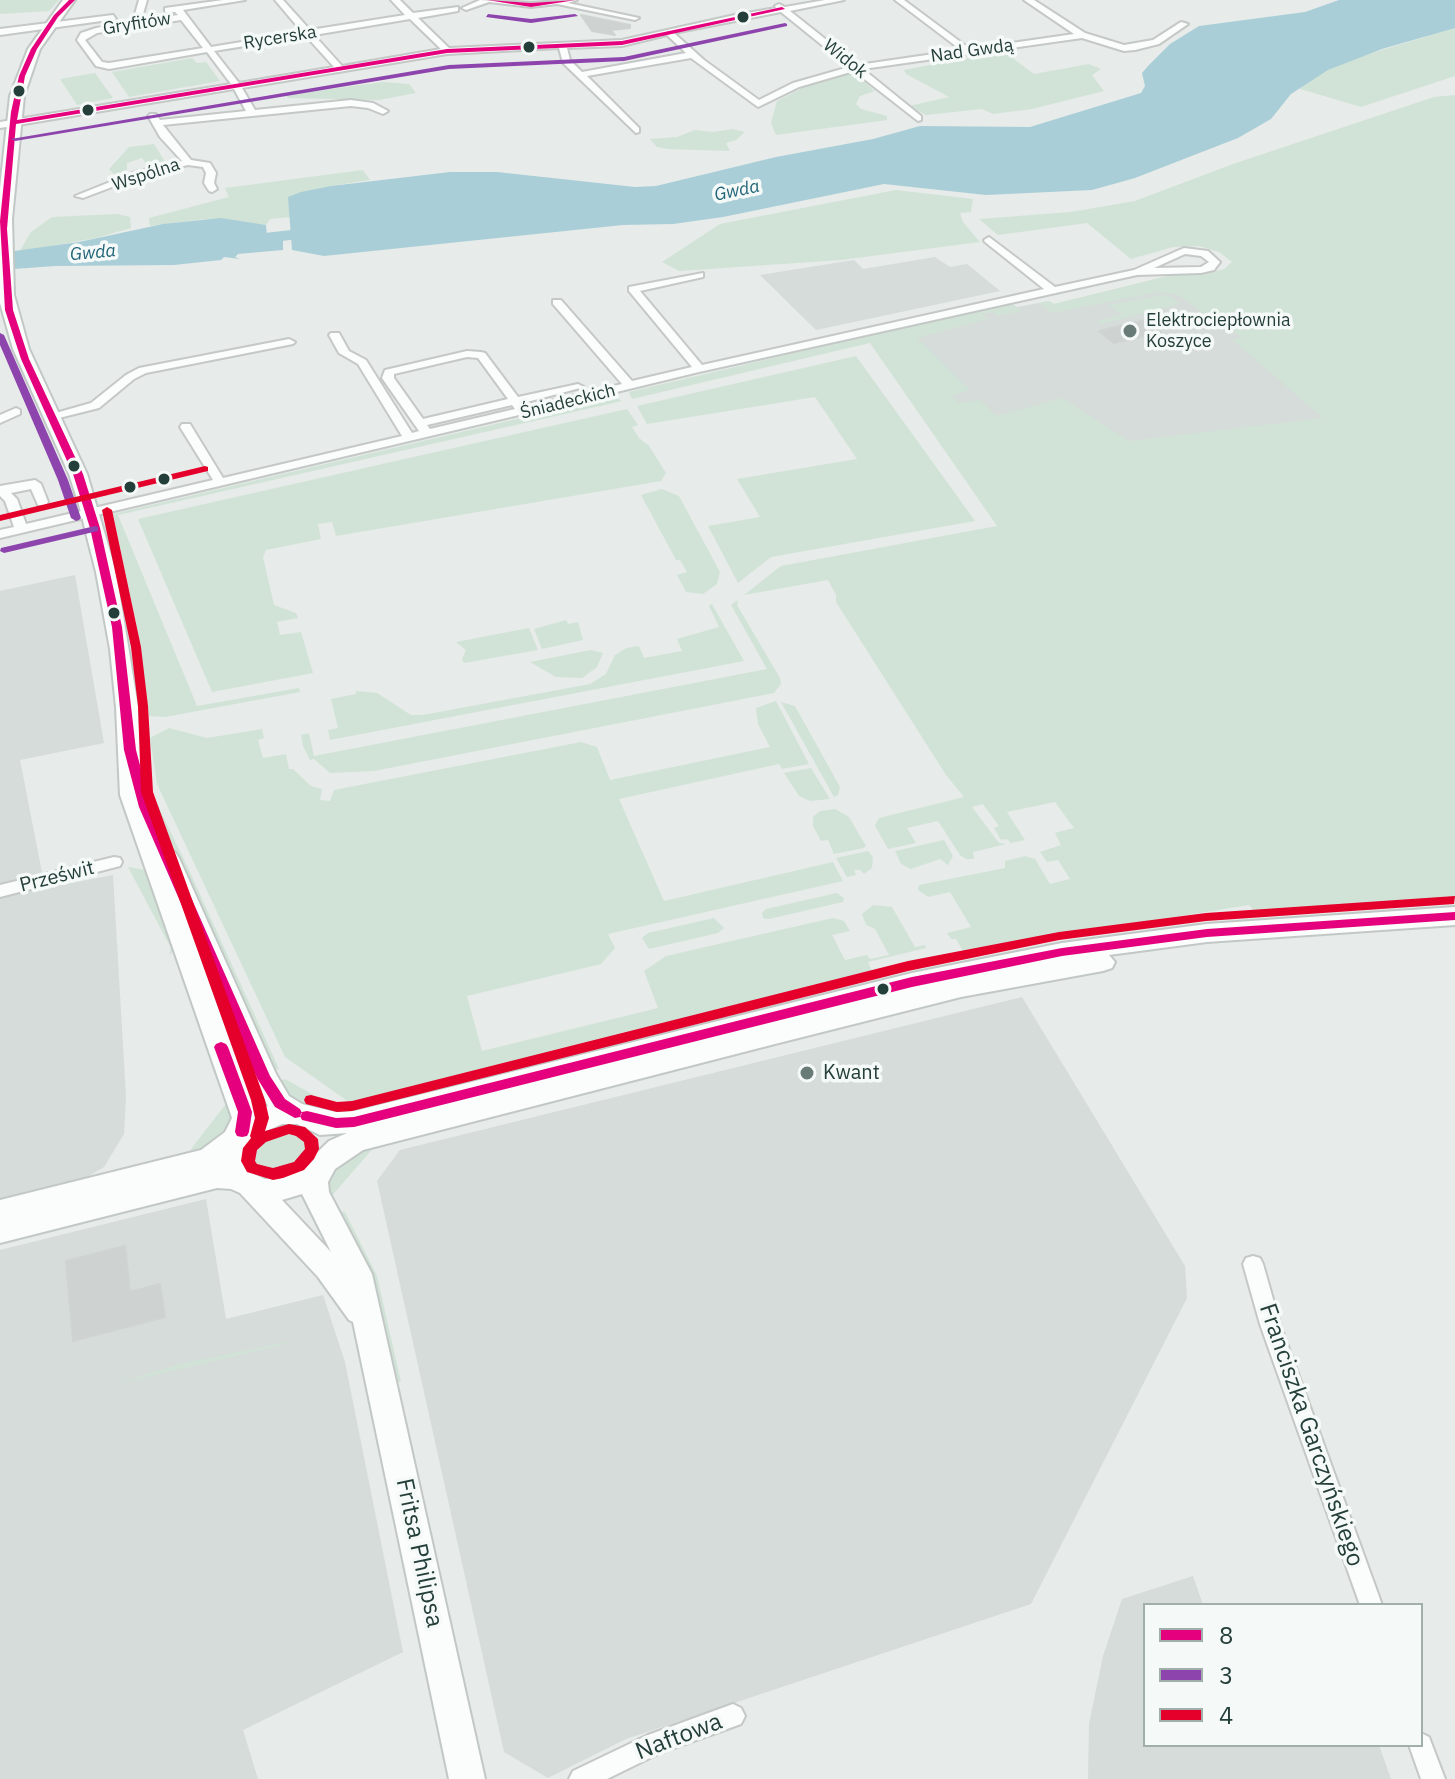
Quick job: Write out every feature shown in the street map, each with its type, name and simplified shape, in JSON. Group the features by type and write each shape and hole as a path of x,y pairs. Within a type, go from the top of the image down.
{"street":[{"path":"139,14 143,0"},
{"path":"0,32 139,14 180,13 241,0"},
{"path":"279,0 339,68"},
{"path":"395,0 447,51"},
{"path":"466,8 489,0 527,5 573,0"},
{"name":"Widok","path":"772,0 918,118"},
{"path":"6,124 447,51 622,43 840,0"},
{"path":"899,0 969,52"},
{"path":"1028,0 1082,35"},
{"path":"69,2 49,25 22,76 6,124 3,248 6,295 21,349 78,474 91,513 117,627 130,750 129,785 137,818 243,1105 246,1118 231,1164 248,1185"},
{"path":"556,3 635,18"},
{"name":"Rycerska","path":"105,66 455,9"},
{"path":"180,13 237,86 252,114"},
{"name":"Gryfitów","path":"105,66 99,64 81,40 84,35 180,13"},
{"name":"Nad Gwdą","path":"692,55 758,104 796,85 855,68 1082,35 1124,48 1135,47 1156,42 1184,24"},
{"path":"669,33 692,55"},
{"path":"563,47 564,58 636,130"},
{"path":"580,75 692,55"},
{"name":"Wspólna","path":"80,196 138,174 188,162 157,123 146,101"},
{"path":"157,123 351,103 370,105 383,111"},
{"path":"188,162 207,165 212,189"},
{"path":"989,240 1052,290"},
{"path":"1184,251 1204,253 1215,262 1205,270 1137,272 1184,251"},
{"name":"Śniadeckich","path":"0,534 524,413 699,369 1137,272"},
{"path":"699,275 633,289 699,369"},
{"path":"557,302 630,386"},
{"path":"335,335 345,353 362,362 410,439"},
{"path":"51,416 95,406 130,377 147,369 289,342"},
{"path":"428,435 388,378 389,372 479,354 524,413"},
{"path":"420,423 578,387"},
{"path":"0,419 16,412"},
{"path":"186,427 220,482"},
{"path":"0,491 35,484 42,502"},
{"path":"0,491 11,499 21,529"},
{"path":"130,750 152,826 264,1078 280,1103 320,1124 327,1134 329,1147 322,1165"},
{"name":"Prześwit","path":"0,891 114,862"},
{"path":"0,1212 209,1159 263,1118 301,1115 336,1123 354,1122 897,986 1062,952 1207,933 1455,916"},
{"path":"0,1231 207,1179 224,1177 272,1190 287,1188 308,1179 339,1149 356,1141 998,980 1178,952 1455,932"},
{"name":"Fritsa Philipsa","path":"322,1165 314,1182 315,1192 357,1274 467,1779"},
{"name":"Fritsa Philipsa","path":"248,1185 334,1274 369,1327"},
{"name":"Franciszka Garczyńskiego","path":"1253,1264 1270,1324 1370,1603"},
{"name":"Naftowa","path":"581,1779 656,1743 733,1716"},
{"path":"1422,1747 1433,1779"}],"shaded area":[{"path":"935,257 950,267 967,264 1000,291 816,330 760,275 854,260 863,269"},
{"path":"1172,275 1347,424 1000,466 880,333 1049,301 1054,304"},
{"path":"75,575 104,743 20,760 45,888 113,875 126,1097 124,1134 104,1167 84,1179 0,1199 0,591"},
{"path":"1022,997 1185,1266 1187,1298 1031,1604 626,1739 548,1778 504,1752 377,1181 400,1150"},
{"path":"206,1199 226,1319 323,1295 345,1362 403,1652 243,1730 258,1779 0,1779 0,1250"},
{"path":"1193,1576 1202,1603 1143,1603 1143,1747 1380,1747 1391,1779 1088,1779 1089,1724 1103,1656 1122,1599"}],"green space":[{"path":"0,0 59,0 49,11 0,14"},
{"path":"1455,20 1455,76 1361,107 1297,88 1342,62 1425,37"},
{"path":"1003,51 1034,74 1089,64 1101,69 1092,75 1104,91 1032,109 993,114 982,109 926,115 909,106 949,97 906,74 904,70"},
{"path":"192,58 197,63 206,62 220,81 129,97 112,72"},
{"path":"95,73 113,98 77,105 60,79"},
{"path":"854,73 875,91 860,96 856,104 861,109 887,116 887,120 776,135 771,123 777,101 818,80"},
{"path":"383,82 409,84 416,93 379,100 288,98 286,95 295,90 315,91"},
{"path":"1455,95 1455,899 1257,915 1249,905 963,951 956,939 951,939 947,933 971,927 950,892 928,897 918,890 919,885 1005,868 1005,861 1025,856 1035,859 1050,884 1070,879 1058,860 1047,862 1040,852 1061,845 1055,833 1074,828 1055,802 1007,812 1025,840 1011,843 1007,839 1001,840 994,828 999,826 983,804 972,807 999,843 1006,844 973,852 974,859 966,859 960,855 938,821 907,828 916,843 888,849 875,826 879,818 964,797 946,775 836,602 828,580 744,595 781,566 997,526 870,343 632,399 629,392 1001,304 1014,305 1021,311 999,316 992,312 982,314 987,319 917,338 970,390 951,396 959,403 980,400 996,416 1062,398 1129,441 1323,418 1233,340 1242,337 1226,325 1220,326 1179,295 1158,292 1052,313 1039,303 1049,301 1054,304 1172,275 1201,275 1224,269 1232,262 1219,252 1199,246 1173,247 1131,259 1087,223 998,235 979,219 1071,212 1135,201 1233,164 1434,97"},
{"path":"732,129 745,132 736,140 726,143 730,151 668,149 657,147 650,139 677,137 695,130 713,132"},
{"path":"154,144 167,165 150,168 142,158 127,163 127,174 116,176 109,169 129,147"},
{"path":"363,170 370,180 289,197 291,217 270,219 266,225 205,219 150,226 149,218 229,197 225,188"},
{"path":"896,190 973,199 971,212 960,213 963,222 980,242 841,260 679,271 662,262 720,224"},
{"path":"117,214 130,217 131,228 96,238 19,252 31,232 52,217"},
{"path":"1164,295 1174,298 1178,304 1101,324 1097,321 1123,315 1108,305"},
{"path":"856,356 975,521 771,557 738,583 708,526 760,517 737,479 857,459 815,397 647,424 637,406"},
{"path":"614,396 622,401 118,515 197,706 299,688 300,692 165,717 149,716 138,633 113,514"},
{"path":"627,409 638,425 632,427 666,473 661,481 336,536 332,522 318,524 321,539 266,550 263,557 274,605 296,613 298,618 277,622 280,635 301,632 313,673 212,692 138,519"},
{"path":"662,489 679,496 720,572 717,584 703,594 686,592 677,575 687,572 680,560 676,560 641,495"},
{"path":"728,591 712,604 744,661 330,740 328,730 338,728 331,699 356,694 356,691 377,693 411,715 423,715 590,684 606,674 615,655 626,648 639,646 644,658 682,651 677,639 719,627 709,606"},
{"path":"738,600 737,605 780,678 781,684 774,693 374,771 330,773 314,759 310,760 303,746 301,735 309,733 314,756 767,669 731,605"},
{"path":"566,620 568,624 578,622 583,640 542,649 534,629"},
{"path":"529,628 538,650 464,663 462,659 466,650 456,642"},
{"path":"591,650 603,653 597,667 582,678 556,677 530,662"},
{"path":"776,701 809,764 782,769 779,764 619,799 664,901 833,862 843,881 608,934 615,948 601,964 467,996 482,1051 658,1008 644,971 666,956 833,918 844,921 850,931 832,935 845,960 867,955 870,959 889,955 875,929 866,925 862,914 873,905 892,907 915,947 925,945 926,948 868,962 873,974 356,1107 285,1057 157,784 150,738 169,728 207,738 262,729 264,738 258,740 263,758 286,754 289,769 293,769 311,786 322,789 320,800 330,801 334,790 581,742 597,747 610,780 770,747 758,724 756,708"},
{"path":"781,702 795,706 840,787 838,795 834,797"},
{"path":"811,768 830,799 810,801 799,796 784,773"},
{"path":"147,783 279,1069 268,1072 157,825"},
{"path":"835,809 849,817 866,846 864,848 834,854 828,840 821,841 813,826 813,817 820,811"},
{"path":"944,840 953,856 948,865 940,859 911,869 901,864 895,851"},
{"path":"868,851 873,857 872,868 864,874 854,870 856,875 847,877 836,858"},
{"path":"128,867 146,870 152,875 176,949 169,955 171,948"},
{"path":"837,893 844,898 843,902 763,918 762,913 766,909"},
{"path":"714,918 724,928 718,933 649,949 642,938 648,933"},
{"path":"285,1079 351,1116 320,1110 287,1097 274,1084"},
{"path":"229,1100 235,1111 225,1136 193,1156 191,1149"},
{"path":"294,1128 308,1137 311,1144 307,1159 301,1166 282,1175 263,1174 250,1163 250,1147 264,1132"},
{"path":"376,1145 329,1199 327,1188 332,1172 352,1152"},
{"path":"335,1210 345,1212 377,1276 401,1382 394,1382"},
{"path":"292,1341 285,1344 117,1384 180,1364"}],"water":[{"path":"1339,0 1455,0 1455,28 1382,49 1328,70 1291,94 1271,119 1238,138 1135,178 1092,190 986,195 884,184 723,217 673,224 623,225 324,256 292,250 288,197 301,192 450,172 497,172 635,187 656,186 920,126 1030,127 1141,93 1145,86 1142,73 1148,66 1170,44 1199,26 1305,12"},
{"path":"221,218 266,225 267,236 283,235 283,250 238,254 235,257 240,259 224,257 221,260 174,265 55,266 0,270 0,253 79,242 163,224"}],"building":[{"path":"581,15 630,25 630,28 611,30 615,35 592,31"},
{"name":"Elektrociepłownia Koszyce","path":"1145,320 1161,332 1114,343 1099,331"},
{"path":"125,1246 130,1292 160,1284 165,1317 73,1341 66,1261"}],"waterway":[{"name":"Gwda","path":"247,240 327,231"}],"transit line":[{"name":"8","path":"72,0 56,16 34,49 22,76 14,112 3,229 9,310 25,359 78,474 95,528 117,627 130,750 145,807 264,1078 280,1103 295,1113"},
{"name":"8","path":"490,0 531,5 573,0"},
{"name":"8","path":"12,123 447,51 622,43 782,9"},
{"name":"3","path":"488,16 531,21 575,16"},
{"name":"3","path":"15,139 449,67 624,59 785,25"},
{"name":"3","path":"0,335 63,480 76,518"},
{"name":"4","path":"0,518 205,469"},
{"name":"4","path":"107,510 136,647 143,706 147,792 258,1100 262,1118 257,1136"},
{"name":"3","path":"4,550 95,529"},
{"name":"4","path":"311,1100 337,1107 352,1106 908,966 1059,936 1206,917 1454,900"},
{"name":"8","path":"307,1116 336,1123 354,1122 912,982 1062,952 1207,933 1455,916"},
{"name":"8","path":"221,1047 245,1112 242,1132"},
{"name":"4","path":"289,1129 300,1131 311,1139 312,1149 299,1166 273,1174 252,1168 248,1161 250,1148 261,1138 289,1129"}],"place":[{"name":"Elektrociepłownia Koszyce","path":"1130,331"},
{"name":"Kwant","path":"807,1073"}]}
